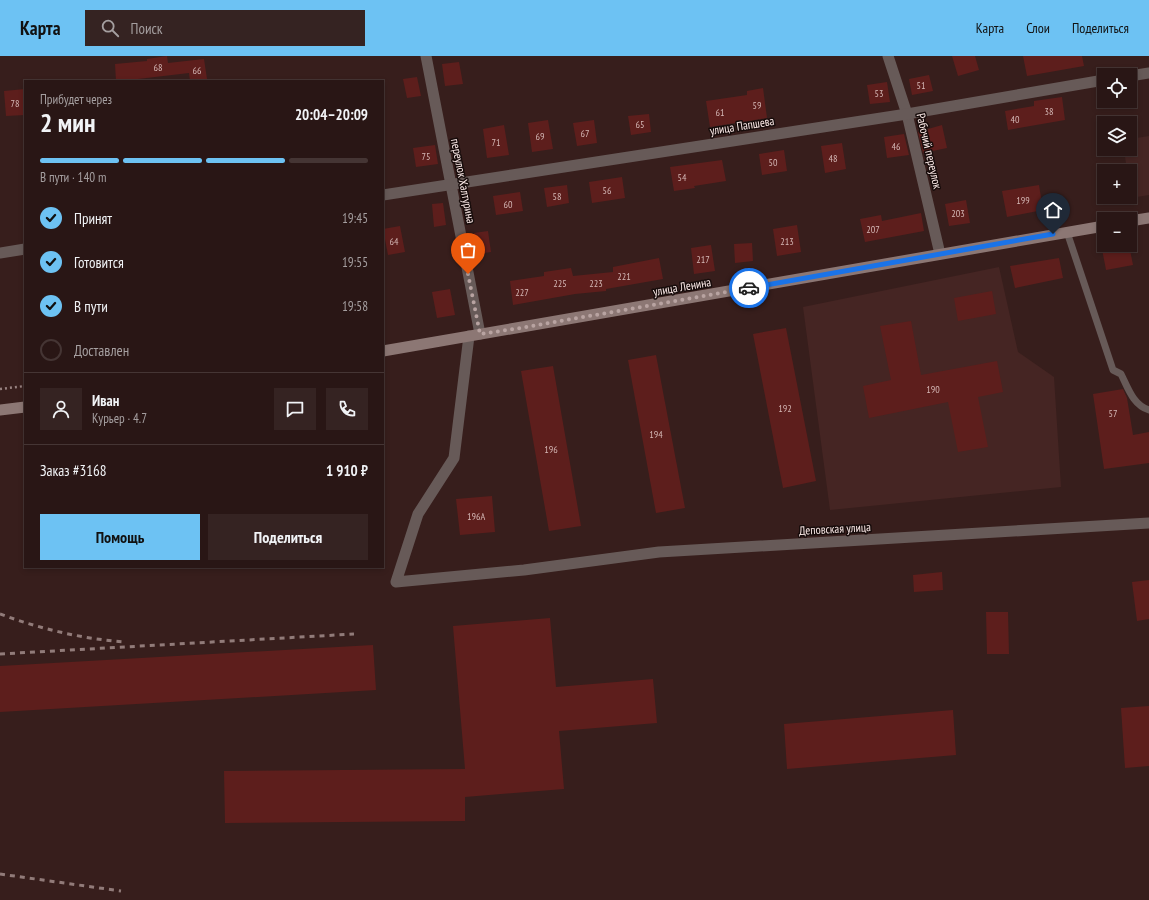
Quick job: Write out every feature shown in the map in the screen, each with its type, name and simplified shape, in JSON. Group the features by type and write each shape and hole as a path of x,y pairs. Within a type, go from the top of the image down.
{"main road":[{"path":"1137,220 1149,218"},
{"name":"улица Ленина","path":"384,351 1097,227"},
{"path":"0,410 24,407"}],"street":[{"name":"переулок Халтурина","path":"426,56 480,334"},
{"name":"Рабочий переулок","path":"888,56 907,114 940,254"},
{"path":"1137,75 1149,73"},
{"name":"улица Папшева","path":"384,195 907,114 1097,81"},
{"path":"0,253 24,249"},
{"name":"Деповская улица","path":"469,336 454,458 418,514 396,582 524,570 660,552 1149,523"}],"lane":[{"path":"1067,232 1112,370 1121,374 1133,398 1142,408 1149,410"}],"path":[{"path":"0,389 24,386"}],"shaded area":[{"path":"1149,136 1149,195 1137,197 1137,164 1126,164 1125,156 1137,156 1137,138"},
{"path":"999,267 1018,352 1054,377 1061,487 830,510 803,307"}],"building":[{"path":"167,56 168,63 204,59 207,79 190,80 189,73 138,80 116,80 115,64 147,61 147,59"},
{"path":"952,56 975,56 979,70 958,76"},
{"path":"1023,56 1082,56 1084,66 1027,76"},
{"path":"459,62 463,84 445,86 442,64"},
{"path":"929,75 933,91 912,95 909,79"},
{"path":"417,77 421,96 407,98 403,79"},
{"path":"887,82 890,102 870,104 867,85"},
{"path":"763,88 767,118 710,127 706,101 747,95 747,91"},
{"path":"24,89 24,115 6,116 4,91"},
{"path":"1062,97 1065,120 1008,130 1005,111 1034,106 1034,101"},
{"path":"649,114 651,132 631,135 628,116"},
{"path":"548,120 553,149 532,152 528,123"},
{"path":"594,120 597,143 577,146 573,123"},
{"path":"504,125 509,155 487,158 483,129"},
{"path":"942,125 947,148 923,153 918,132"},
{"path":"904,134 909,155 887,158 884,137"},
{"path":"842,143 846,169 825,173 821,146"},
{"path":"435,145 438,164 416,167 413,148"},
{"path":"784,150 787,171 762,175 759,154"},
{"path":"722,160 726,181 674,191 670,167"},
{"path":"622,177 625,198 592,203 589,182"},
{"path":"567,185 569,203 547,207 544,188"},
{"path":"1039,185 1043,210 1007,217 1002,191"},
{"path":"520,192 523,211 496,215 493,196"},
{"path":"966,200 970,223 949,226 945,204"},
{"path":"443,203 446,225 434,227 432,204"},
{"path":"921,213 924,231 865,242 860,219 881,215 882,221"},
{"path":"797,225 801,252 777,256 773,229"},
{"path":"400,226 405,252 388,255 384,229"},
{"path":"488,231 491,252 477,254 474,233"},
{"path":"752,243 753,261 735,263 734,244"},
{"path":"711,245 715,271 694,274 691,248"},
{"path":"1103,252 1130,252 1133,265 1106,270"},
{"path":"659,258 663,279 606,289 606,291 575,294 513,305 510,281 544,276 544,272 571,268 573,276 613,272 613,267"},
{"path":"1059,258 1063,278 1015,288 1010,266"},
{"path":"450,289 455,315 437,318 432,292"},
{"path":"992,291 996,314 958,321 954,298"},
{"path":"911,321 921,375 997,361 1003,392 978,397 988,447 958,452 948,402 869,418 863,386 891,380 880,326"},
{"path":"786,328 816,481 783,488 753,334"},
{"path":"656,355 685,508 656,513 628,360"},
{"path":"553,366 581,526 549,531 521,371"},
{"path":"1123,389 1127,398 1133,435 1149,432 1149,463 1104,469 1093,394"},
{"path":"492,496 495,532 460,535 456,499"},
{"path":"942,572 943,590 914,592 913,575"},
{"path":"1149,580 1149,619 1137,621 1132,582"},
{"path":"986,612 1008,612 1009,654 987,654"},
{"path":"550,618 556,687 653,679 657,723 559,731 564,789 465,797 465,821 225,823 224,771 465,769 453,626"},
{"path":"373,645 376,690 0,712 0,666"},
{"path":"1149,706 1149,766 1125,768 1121,708"},
{"path":"953,710 956,755 787,769 784,724"}],"railway":[{"path":"0,614 31,624 78,636 126,642"},
{"path":"0,654 354,634"},
{"path":"0,874 121,891"}],"way so far":[{"path":"468,274 480,334 749,288"}],"route":[{"path":"749,288 1053,234"}]}
